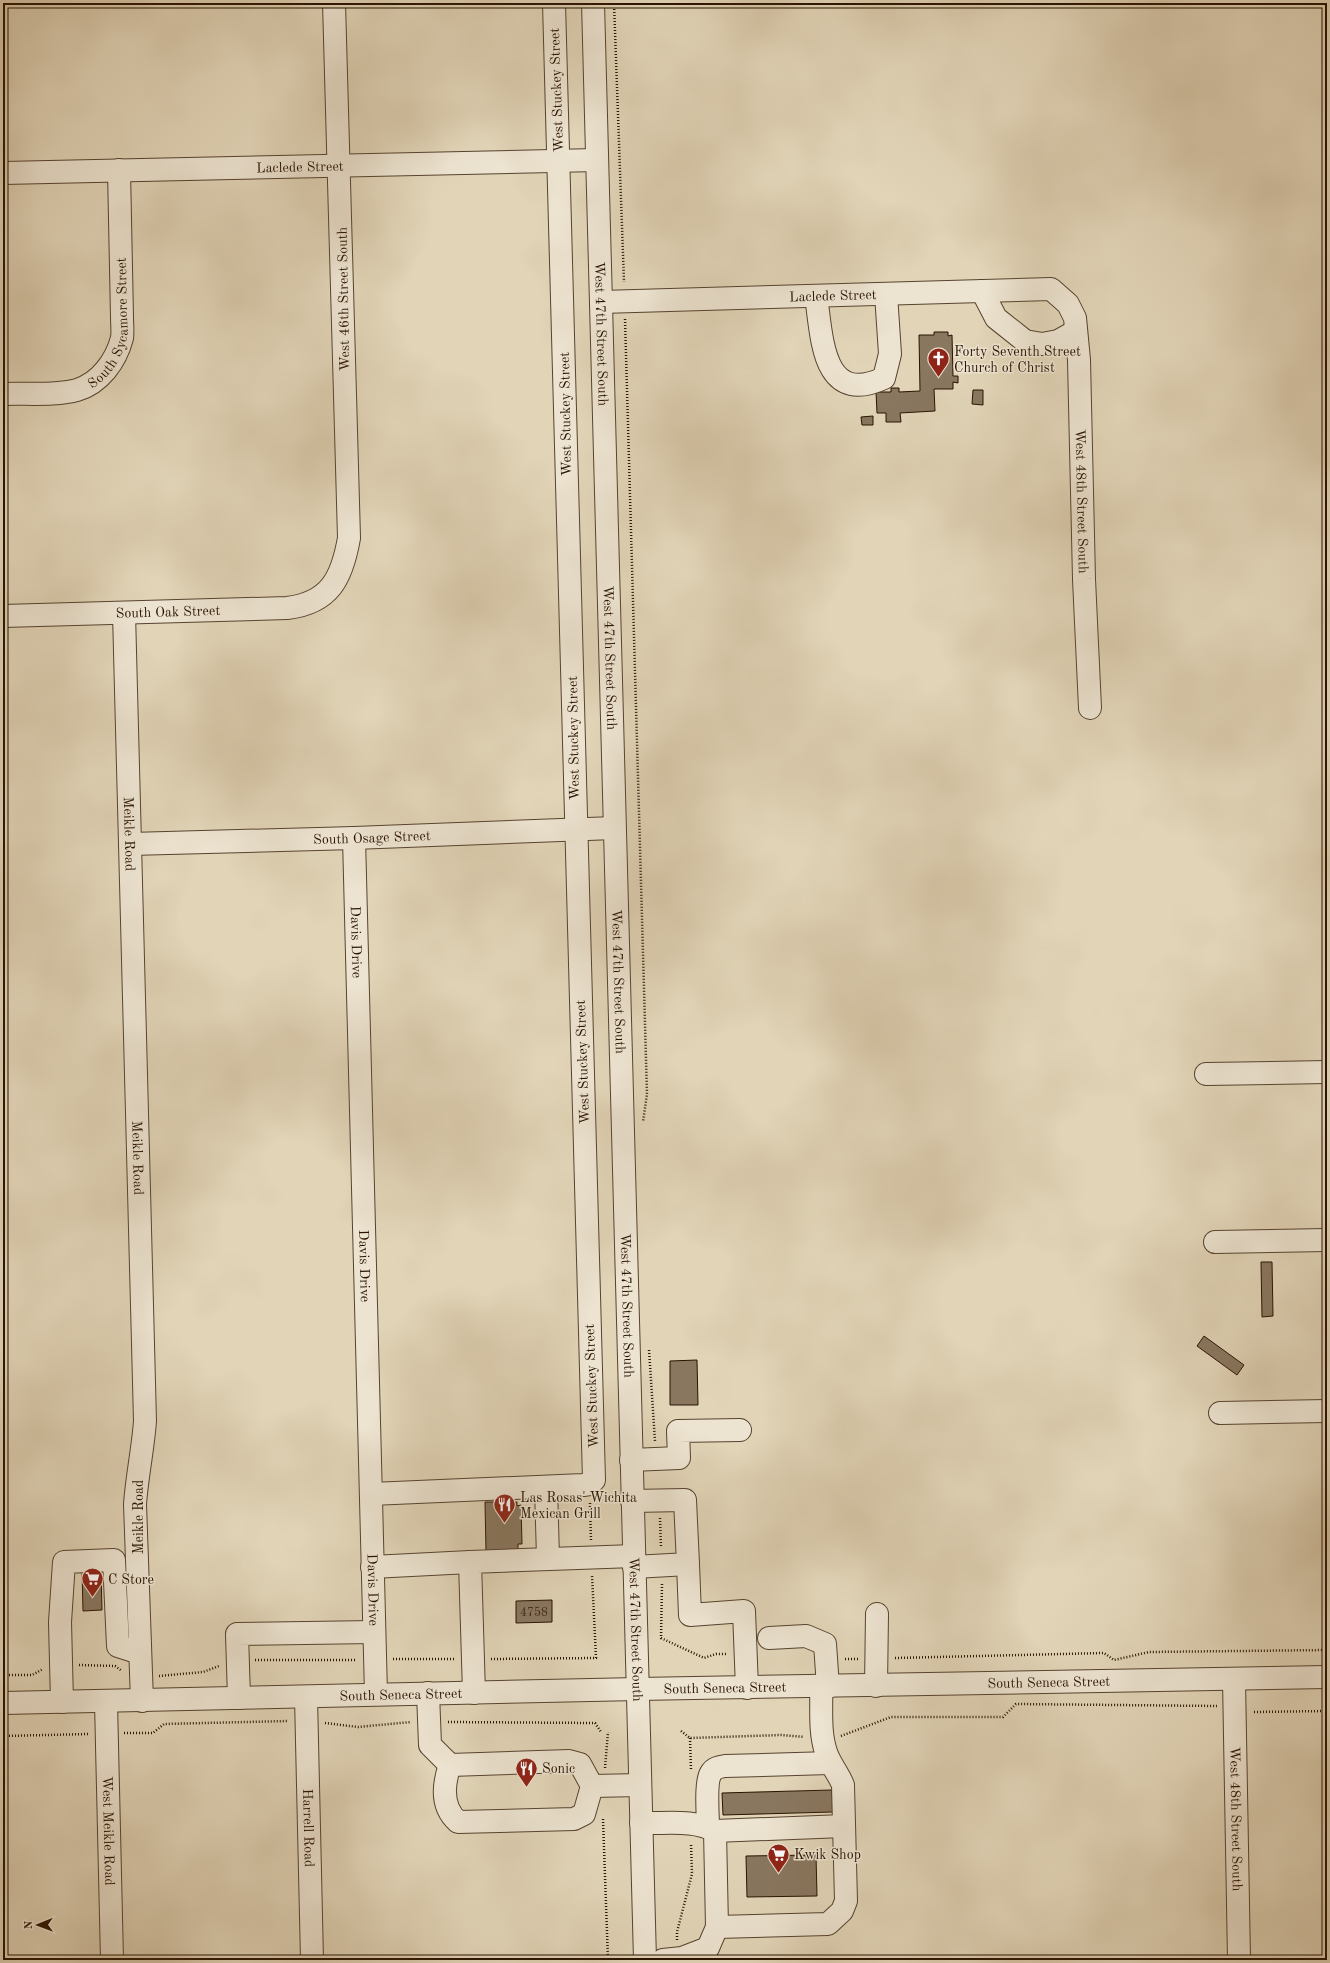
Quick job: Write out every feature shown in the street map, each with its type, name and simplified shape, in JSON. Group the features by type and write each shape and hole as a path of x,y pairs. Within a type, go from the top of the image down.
{"street":[{"name":"West 46th Street South","path":"328,590 339,574 346,558 349,538 340,166 334,3"},
{"name":"West Stuckey Street","path":"546,1487 590,1484 594,1480 575,829 554,3"},
{"name":"West 47th Street South","path":"593,3 645,1960"},
{"name":"Laclede Street","path":"3,173 597,160"},
{"name":"South Sycamore Street","path":"3,394 78,390 91,384 102,375 118,351 122,337 119,170"},
{"name":"Laclede Street","path":"601,302 1051,289 1062,299"},
{"path":"982,291 996,318 1025,341 1042,344 1058,341 1076,331"},
{"path":"816,296 826,356 836,376 849,384 873,384 884,378 890,354 886,294"},
{"name":"West 48th Street South","path":"1062,299 1068,304 1075,318 1079,360 1084,579 1090,708"},
{"name":"South Oak Street","path":"3,616 287,608 302,606 316,601 328,590"},
{"name":"Meikle Road","path":"124,613 145,1421 143,1452 137,1476 135,1504 142,1701"},
{"name":"South Osage Street","path":"130,844 354,838 614,828"},
{"name":"Davis Drive","path":"354,838 376,1694"},
{"path":"1206,1074 1327,1072"},
{"path":"1215,1242 1327,1240"},
{"path":"1220,1413 1327,1411"},
{"path":"631,1460 679,1458 678,1431 740,1430"},
{"path":"370,1494 546,1487 548,1558"},
{"path":"632,1501 685,1500 690,1615 744,1611 747,1688"},
{"path":"372,1567 548,1558 634,1561 662,1566 688,1564"},
{"path":"62,1702 60,1622 64,1562 114,1560 118,1646 140,1653"},
{"path":"470,1562 474,1693"},
{"path":"876,1686 877,1614"},
{"path":"239,1698 236,1634 374,1632"},
{"path":"716,1927 828,1924 842,1911 846,1901 843,1785 839,1775 830,1763 823,1738 826,1659 825,1644 806,1636 769,1638"},
{"name":"South Seneca Street","path":"3,1703 106,1702 376,1694 1327,1677"},
{"name":"West 48th Street South","path":"1234,1679 1240,1960"},
{"path":"428,1693 430,1746 450,1765 569,1761 580,1764 598,1786"},
{"name":"Harrell Road","path":"306,1697 312,1960"},
{"name":"West Meikle Road","path":"106,1702 112,1960"},
{"path":"671,1959 708,1948 716,1927 705,1828 708,1782 710,1774 715,1768 725,1766 830,1763"},
{"path":"450,1765 445,1780 445,1802 451,1816 458,1822 574,1819 584,1814 598,1786"},
{"path":"598,1786 640,1785"},
{"path":"641,1823 705,1828 844,1826"}],"path":[{"path":"614,3 648,1094 642,1129"},
{"path":"649,1346 656,1459"},
{"path":"659,1500 662,1566 661,1638 704,1658 716,1654 746,1653"},
{"path":"826,1659 1104,1653 1114,1660 1149,1652 1327,1650"},
{"path":"3,1675 32,1675 52,1664 115,1666 133,1678 203,1672 238,1660 596,1658"},
{"path":"681,1731 690,1738 781,1736 833,1739 891,1717 1003,1717 1016,1704 1224,1706 1248,1712 1327,1711"},
{"path":"598,1786 608,1732"},
{"path":"690,1738 691,1778"},
{"path":"603,1815 608,1960"},
{"path":"671,1959 705,1828"}],"building":[{"name":"Forty Seventh Street Church of Christ","path":"934,332 948,332 948,336 952,335 953,376 958,376 958,383 953,382 953,389 934,389 935,411 900,413 901,422 886,422 886,413 877,413 876,392 891,392 891,388 899,388 899,392 920,391 919,335 934,335"},
{"path":"973,390 983,390 983,405 972,404"},
{"path":"873,416 873,425 862,425 861,417"},
{"path":"1261,1262 1272,1262 1273,1316 1262,1317"},
{"path":"1204,1336 1244,1365 1237,1375 1197,1346"},
{"path":"697,1360 698,1405 670,1405 670,1361"},
{"name":"Las Rosas' Wichita Mexican Grill","path":"485,1502 517,1502 517,1506 521,1505 522,1544 518,1544 518,1550 486,1551"},
{"path":"82,1571 101,1571 102,1610 83,1611"},
{"path":"552,1600 552,1622 516,1623 516,1601"},
{"path":"832,1790 833,1812 723,1815 722,1793"},
{"path":"816,1855 817,1896 747,1897 746,1856"}],"place":[{"name":"Forty Seventh Street Church of Christ","path":"939,378"},
{"name":"Las Rosas' Wichita Mexican Grill","path":"504,1524"},
{"name":"C Store","path":"92,1598"},
{"name":"Sonic","path":"527,1788"},
{"name":"Kwik Shop","path":"778,1874"}]}
